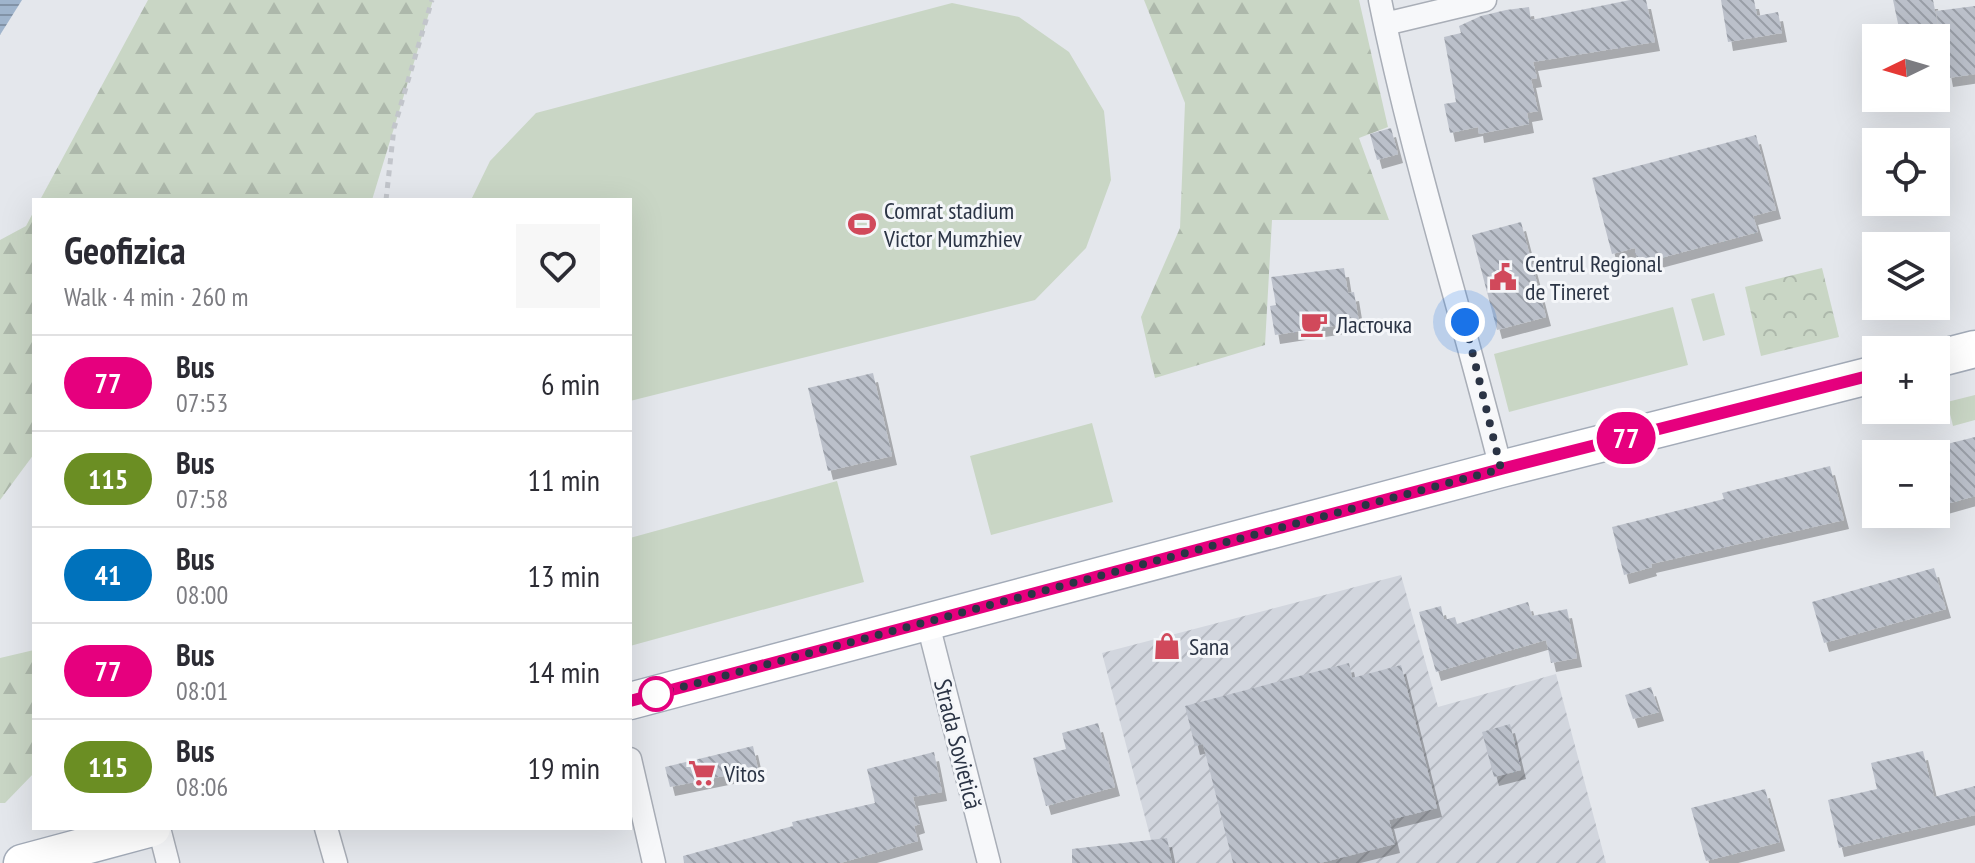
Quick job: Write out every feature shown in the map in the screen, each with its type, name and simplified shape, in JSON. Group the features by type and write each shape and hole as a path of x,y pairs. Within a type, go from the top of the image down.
{"main road":[{"path":"1950,355 1975,349"},
{"path":"632,700 1501,469 1862,378"},
{"path":"22,863 145,830"}],"street":[{"path":"1380,0 1501,469"},
{"path":"1385,24 1485,0"},
{"name":"Strada Sovietică","path":"928,624 989,863"},
{"path":"632,768 654,863"},
{"path":"160,830 168,863"},
{"path":"327,830 336,863"}],"path":[{"path":"386,198 394,128 432,0"}],"shaded area":[{"path":"1401,575 1438,707 1556,674 1606,863 1157,863 1102,653"}],"green space":[{"path":"148,0 433,0 373,198 41,198"},
{"path":"1144,0 1359,0 1388,127 1359,138 1389,220 1272,220 1265,345 1155,378 1141,317 1180,228 1185,103"},
{"name":"Comrat stadium Victor Mumzhiev","path":"952,3 1019,17 1069,52 1104,111 1111,180 1086,248 1035,300 632,401 632,198 472,198 490,161 536,113"},
{"path":"32,215 32,457 0,500 0,240 26,226"},
{"path":"1822,268 1839,337 1761,356 1745,287"},
{"path":"1714,293 1725,335 1703,341 1691,299"},
{"path":"1673,307 1688,365 1509,412 1494,354"},
{"path":"1975,395 1975,420 1953,426 1950,401"},
{"path":"1092,423 1113,502 991,535 970,456"},
{"path":"837,481 864,582 632,645 632,537"},
{"path":"32,650 32,775 5,803 0,803 0,658"}],"water":[{"path":"0,0 22,0 0,35"}],"building":[{"path":"1630,0 1646,0 1655,42 1533,62 1537,78 1531,79 1538,111 1527,113 1529,124 1479,134 1478,127 1450,133 1444,104 1456,102 1444,37 1461,33 1459,26 1481,16 1506,10 1529,7 1531,20"},
{"path":"1721,0 1754,0 1757,16 1778,12 1782,33 1728,42"},
{"path":"1893,0 1933,0 1938,24 1898,24"},
{"path":"1975,6 1975,74 1950,78 1950,24 1938,24 1936,11"},
{"path":"1391,128 1398,154 1377,160 1370,134"},
{"path":"1756,135 1776,210 1753,216 1758,232 1638,264 1635,248 1612,254 1592,178"},
{"path":"1521,222 1546,317 1497,330 1472,235"},
{"path":"1344,268 1348,293 1354,292 1359,322 1275,335 1270,306 1276,305 1271,277"},
{"path":"873,373 892,456 828,471 808,388"},
{"path":"1975,437 1975,496 1950,503 1950,443"},
{"path":"1830,466 1844,520 1651,564 1652,567 1624,575 1612,527 1724,499 1722,493"},
{"path":"1934,568 1946,609 1824,643 1812,602"},
{"path":"1528,602 1532,616 1567,609 1577,658 1551,663 1546,640 1436,672 1419,612 1441,606 1444,620 1455,617 1457,624"},
{"path":"1349,663 1352,678 1401,665 1437,808 1389,820 1395,844 1320,863 1233,863 1203,744 1195,746 1185,706"},
{"path":"1651,687 1659,712 1633,719 1625,695"},
{"path":"1098,723 1115,787 1046,806 1033,758 1066,749 1062,733"},
{"path":"1510,724 1521,770 1494,777 1482,732"},
{"path":"753,746 758,769 670,787 665,767"},
{"path":"1923,751 1934,797 1975,786 1975,815 1839,848 1828,800 1877,789 1871,763"},
{"path":"934,752 942,792 913,797 920,824 914,826 918,841 840,863 684,863 683,856 793,826 792,822 875,803 867,769"},
{"path":"1765,789 1780,842 1706,861 1691,808"},
{"path":"1167,838 1172,863 1072,863 1072,849"}],"bus line":[{"name":"77","path":"632,700 1501,469 1862,378"}],"place":[{"name":"Comrat stadium Victor Mumzhiev","path":"862,224"},
{"name":"Centrul Regional de Tineret","path":"1503,277"},
{"name":"Ласточка","path":"1314,324"},
{"name":"Sana","path":"1167,646"},
{"name":"Vitos","path":"702,773"}],"route":[{"path":"656,694 1501,469 1465,322"}]}
